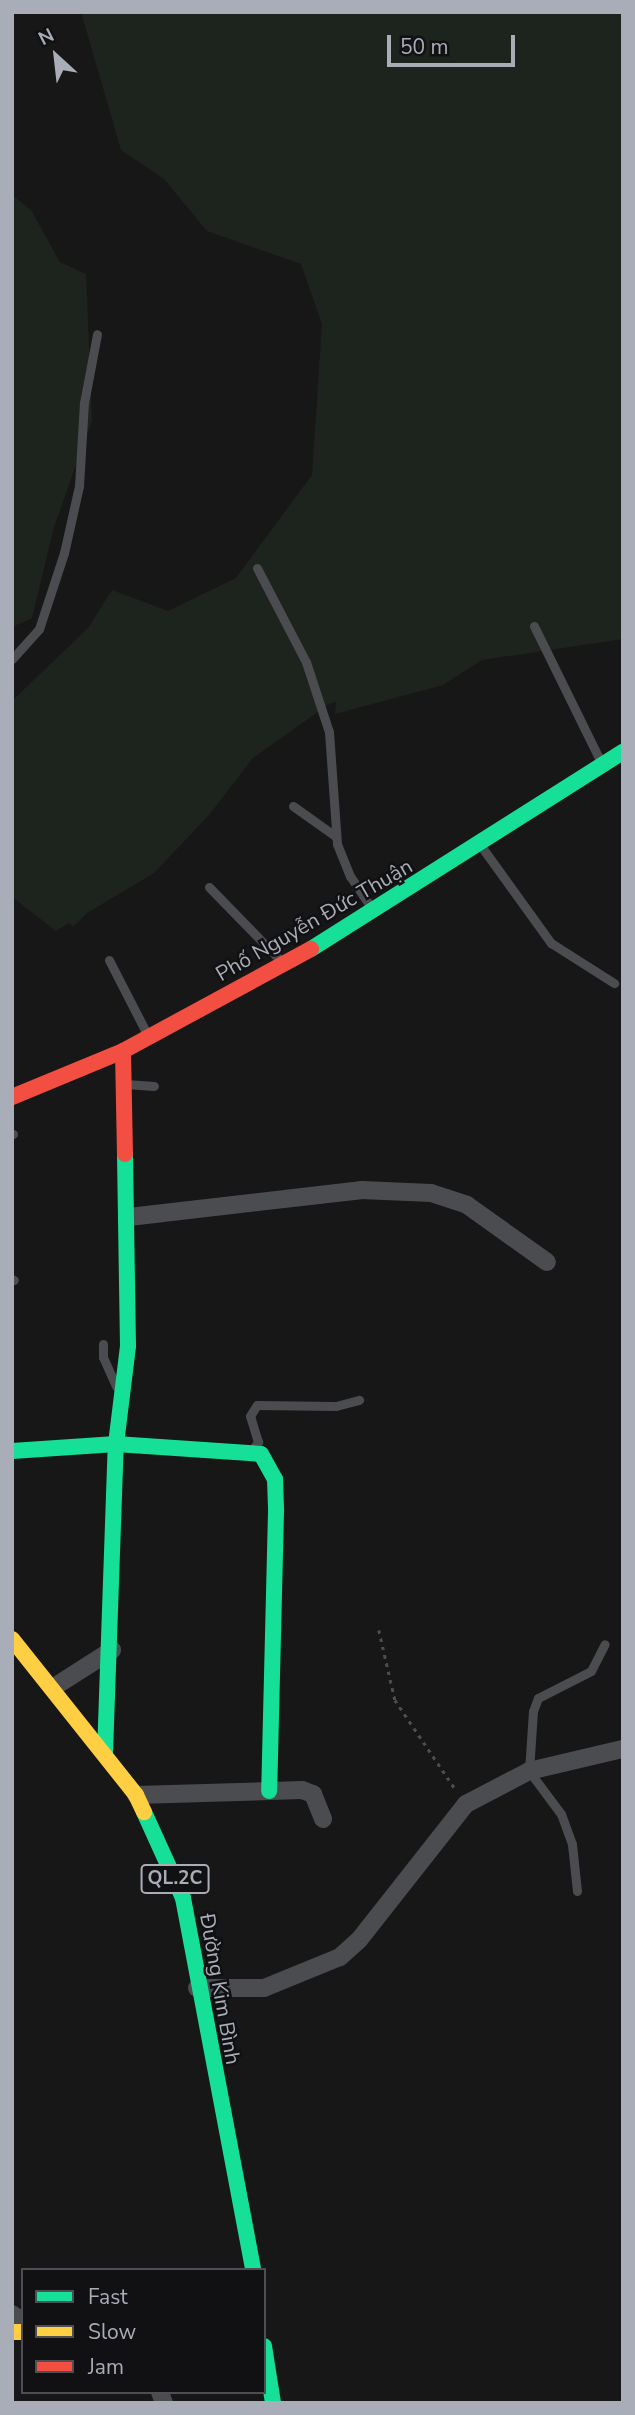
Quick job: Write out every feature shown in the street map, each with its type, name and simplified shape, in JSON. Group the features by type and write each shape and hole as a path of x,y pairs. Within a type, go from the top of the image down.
{"street":[{"name":"Phố Nguyễn Đức Thuận","path":"12,1097 123,1051 285,965 481,846 623,752"},
{"path":"105,1753 112,1650 116,1444 128,1346 129,1217 123,1051"},
{"path":"129,1217 362,1190 431,1193 467,1205 547,1262"},
{"path":"12,1451 116,1444 252,1450 261,1454 275,1479 269,1791"},
{"name":"Đường Kim Bình","path":"14,1644 54,1688 136,1795 183,1898 197,1988 234,2165 252,2268"},
{"path":"54,1688 112,1650"},
{"path":"197,1988 264,1988 340,1957 359,1940 466,1804 528,1771 623,1749"},
{"path":"136,1795 269,1791 313,1794 323,1819"},
{"path":"266,2358 273,2403"}],"lane":[{"path":"12,659 39,629 62,563 79,486 84,403 97,334"},
{"path":"257,568 306,662 329,732 335,836 350,876 374,911"},
{"path":"534,626 603,766"},
{"path":"293,806 335,836"},
{"path":"481,846 551,943 614,983"},
{"path":"209,887 285,965"},
{"path":"109,960 148,1038"},
{"path":"124,1084 154,1086"},
{"path":"103,1344 103,1357 122,1396"},
{"path":"252,1450 258,1442 250,1416 257,1405 337,1406 359,1400"},
{"path":"578,1891 572,1844 561,1814 528,1771 537,1698 581,1680 591,1671 605,1644"}],"path":[{"path":"379,1630 394,1700 466,1804"}],"shaded area":[{"path":"81,12 623,12 623,639 482,660 443,685 335,714 336,702 329,704 253,758 209,815 154,873 87,913 73,927 69,923 56,931 12,897 12,701 88,628 112,590 168,611 236,578 312,475 322,324 301,264 207,231 164,179 121,150"},
{"path":"12,195 31,210 60,262 86,274 92,420 54,527 32,618 12,627"}],"traffic: fast":[{"path":"311,949 623,752"},
{"path":"105,1753 116,1444 128,1346 125,1154"},
{"path":"12,1451 116,1444 261,1454 275,1479 276,1512 269,1791"},
{"path":"144,1812 183,1898 253,2268"},
{"path":"266,2359 273,2403"}],"traffic: slow":[{"path":"12,1639 136,1795 144,1812"},
{"path":"12,2332 21,2332"}],"traffic: jam":[{"path":"12,1097 123,1051 311,949"},
{"path":"123,1051 125,1154"}]}
